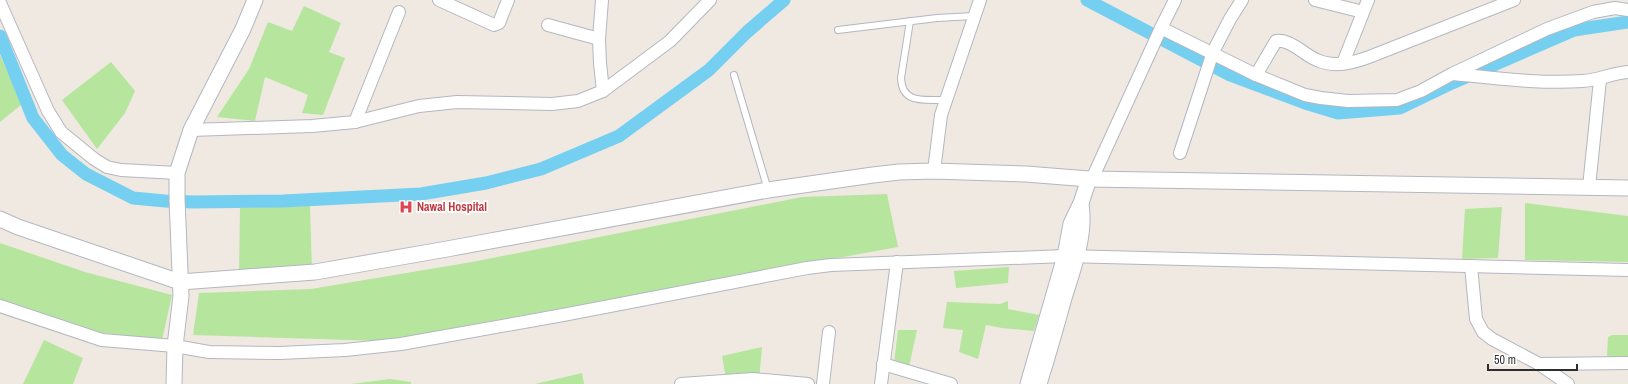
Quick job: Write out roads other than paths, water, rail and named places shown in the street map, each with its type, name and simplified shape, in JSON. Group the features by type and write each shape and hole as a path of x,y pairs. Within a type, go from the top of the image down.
{"street":[{"path":"174,384 175,346 179,312 180,282 177,173 191,130 243,29 255,0"},
{"path":"443,1 494,25 499,23 508,0"},
{"path":"602,0 599,39 603,91"},
{"path":"191,130 312,126 355,122 419,106 457,102 552,104 578,101 603,91 670,41 710,0"},
{"path":"934,171 941,115 980,0"},
{"path":"1028,384 1082,225 1083,215 1081,203 1160,28 1175,0"},
{"path":"1180,153 1213,52 1242,0"},
{"path":"1315,0 1363,12"},
{"path":"1343,63 1368,0"},
{"path":"1256,75 1276,41 1288,43 1318,60 1327,63 1358,61 1514,0"},
{"path":"0,3 48,111 61,132 94,159 107,167 121,170 177,173"},
{"path":"1160,28 1213,52 1256,75 1305,95 1348,101 1397,100 1408,97 1452,74 1547,29 1618,4 1628,10"},
{"path":"355,122 399,12"},
{"path":"548,25 599,39"},
{"path":"1452,74 1510,80 1558,82 1600,80 1628,72"},
{"path":"1589,187 1600,80"},
{"path":"0,219 33,232 180,282 315,272 768,190 886,173 934,171 1026,174 1091,179 1628,188"},
{"path":"1039,384 1071,256"},
{"path":"0,306 102,340 175,346 209,352 280,354 369,348 401,344 563,315 807,268 831,265 1071,256 1628,270"},
{"path":"881,384 896,262"},
{"path":"1471,266 1476,319 1483,332 1492,339 1539,364 1568,384"},
{"path":"823,384 828,332"},
{"path":"1539,364 1628,363"},
{"path":"883,364 951,384"},
{"path":"684,384 753,381 808,384"}],"lane":[{"path":"838,30 910,21 974,16"},
{"path":"910,21 901,78 902,87 909,97 915,99 946,100"},
{"path":"734,75 768,190"}],"waterway":[{"path":"0,36 33,118 62,155 86,174 133,198 193,202 283,201 421,194 486,183 541,169 619,136 709,70 747,32 784,0"},
{"path":"1087,0 1230,75 1305,103 1338,113 1400,108 1452,83 1574,30 1628,22"}],"place":[{"name":"Nawal Hospital","path":"406,207"}]}
